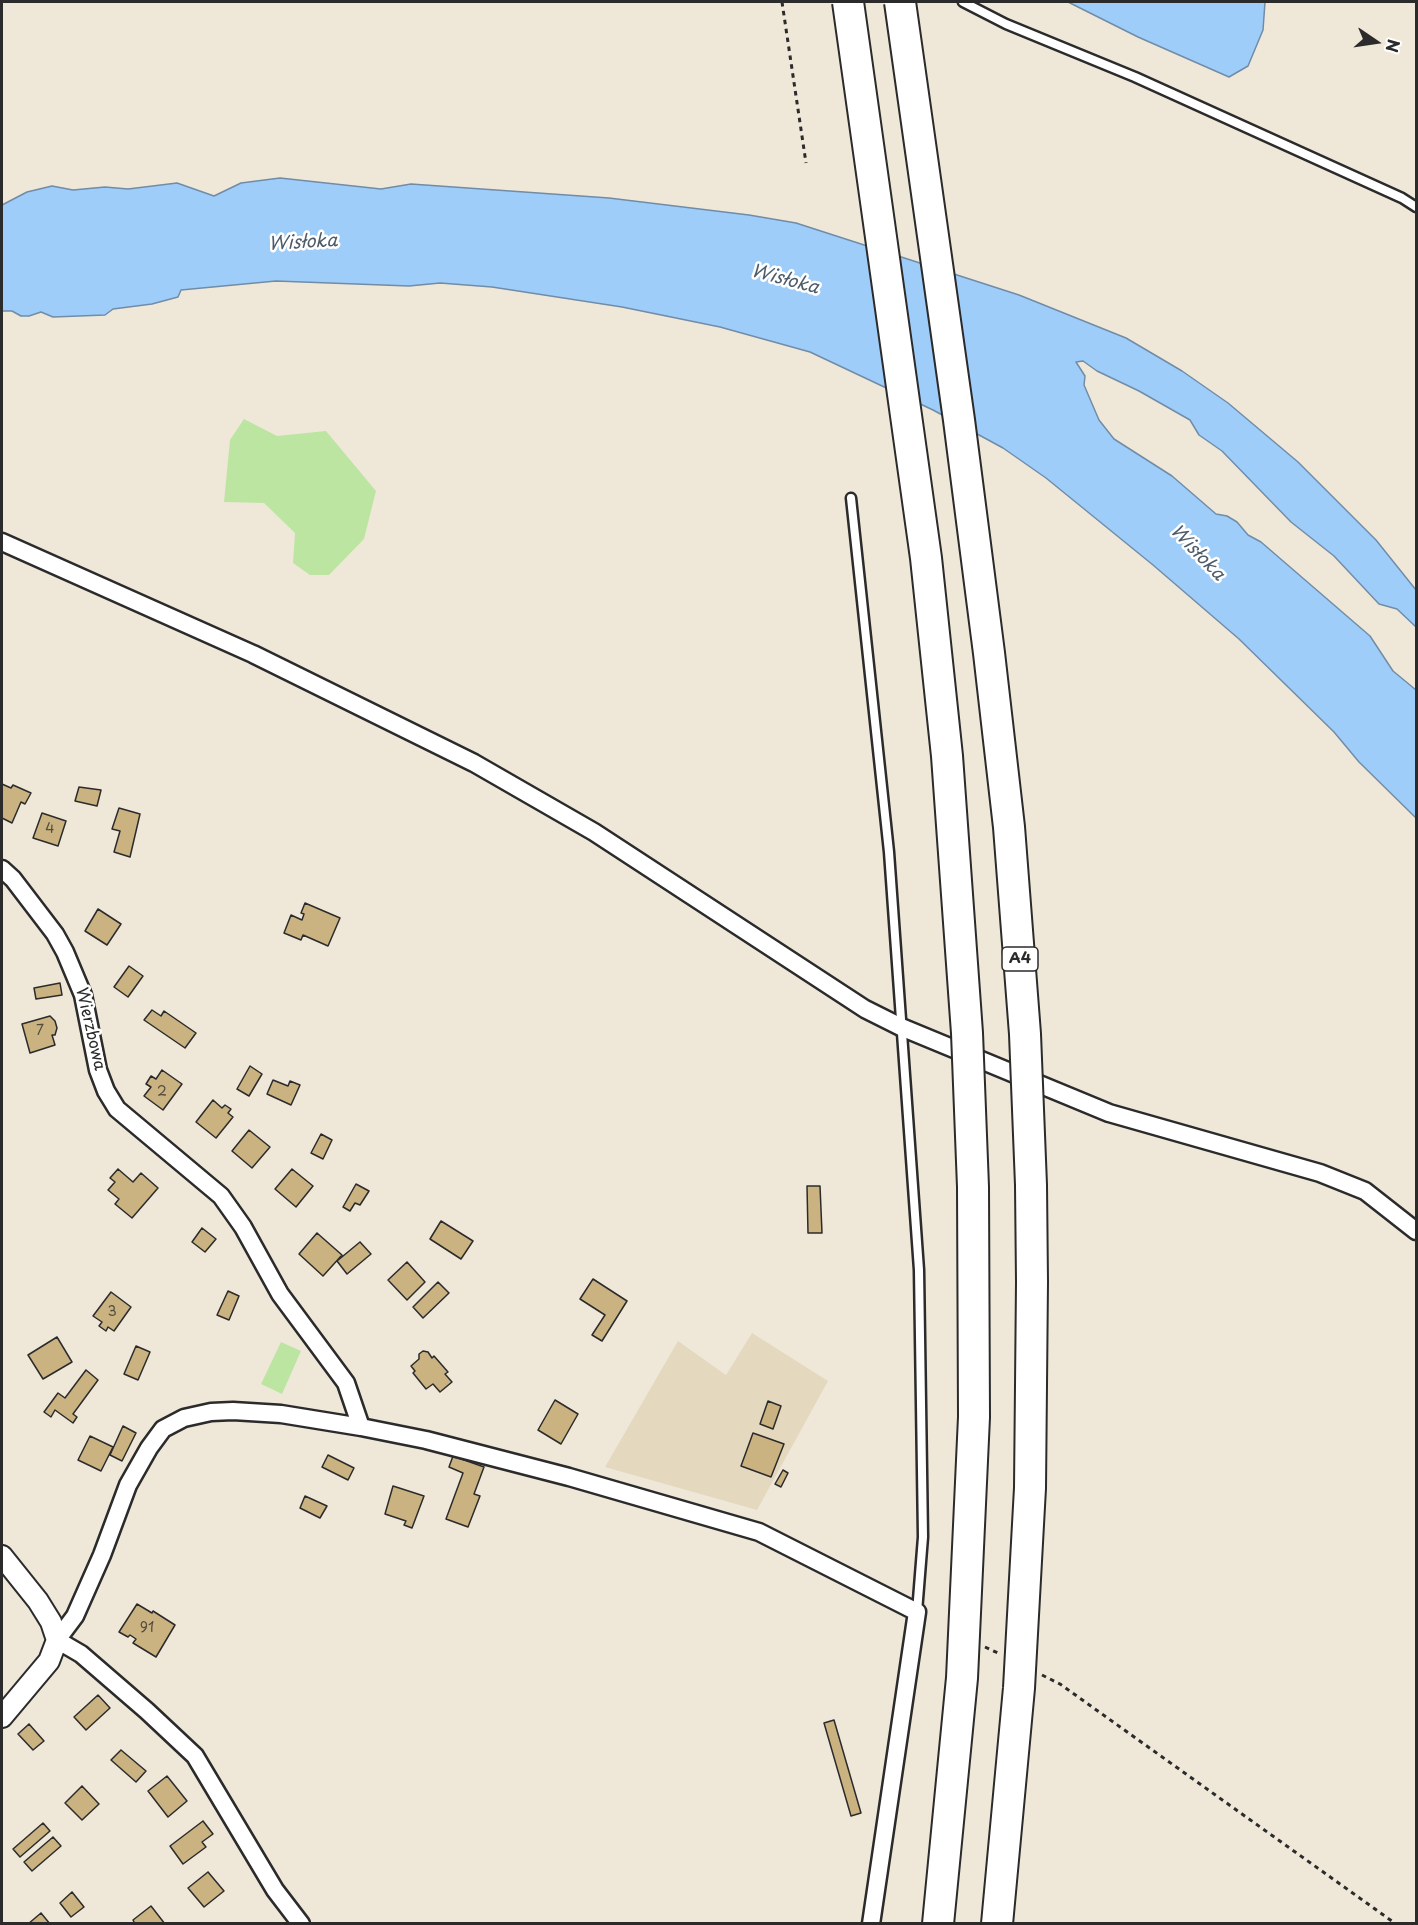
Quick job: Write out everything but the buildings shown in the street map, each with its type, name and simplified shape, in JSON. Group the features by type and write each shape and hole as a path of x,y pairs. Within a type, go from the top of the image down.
{"highway":[{"path":"848,2 926,558 951,801 967,1033 974,1255 974,1428 962,1678 938,1923"},
{"name":"A4","path":"900,2 961,432 999,738 1015,893 1026,1056 1032,1271 1030,1488 1019,1688 996,1923"}],"street":[{"path":"2,542 253,654 474,763 594,832 865,1009 901,1027 1109,1113 1320,1173 1365,1191 1416,1231"},
{"name":"Wierzbowa","path":"2,869 13,879 55,934 69,959 83,994 98,1070 106,1091 117,1109 221,1196 243,1227 280,1294 346,1383 361,1427"},
{"path":"2,1717 49,1661 57,1640 75,1616 102,1555 128,1485 163,1429 184,1418 211,1412 233,1411 281,1414 426,1440 558,1474 759,1532 916,1612 871,1923"},
{"path":"2,1556 38,1601 51,1622 57,1640 81,1654 195,1756 275,1890 301,1923"}],"lane":[{"path":"963,2 1006,24 1135,77 1391,193 1416,207"},
{"path":"851,498 889,852 919,1270 923,1537 916,1612"}],"path":[{"path":"782,2 806,163"},
{"path":"1060,1684 1396,1923"}],"shaded area":[{"path":"752,1333 828,1381 757,1510 605,1467 678,1341 726,1375"}],"green space":[{"path":"244,419 277,436 326,431 376,491 364,539 329,575 310,575 293,563 295,533 264,503 224,502 230,440"},
{"path":"281,1342 301,1351 282,1394 261,1384"}],"water":[{"path":"1068,2 1265,2 1263,30 1248,66 1229,77 1138,37"},
{"name":"Wisłoka","path":"280,178 381,189 411,184 609,198 796,223 1019,295 1126,338 1182,371 1228,403 1298,462 1376,540 1416,590 1416,627 1397,609 1379,604 1334,556 1291,522 1222,451 1199,435 1190,420 1139,391 1097,371 1083,361 1076,362 1085,376 1084,385 1099,420 1114,439 1172,476 1216,514 1227,516 1237,522 1248,535 1261,542 1370,636 1393,671 1416,690 1416,818 1359,762 1334,732 1239,639 1046,478 1003,448 933,410 810,352 720,327 622,307 492,287 440,283 409,286 276,281 181,290 178,297 152,304 113,309 105,315 53,317 41,312 21,316 12,311 2,311 2,205 27,192 52,186 73,190 105,187 128,189 177,183 214,196 241,183"}]}
